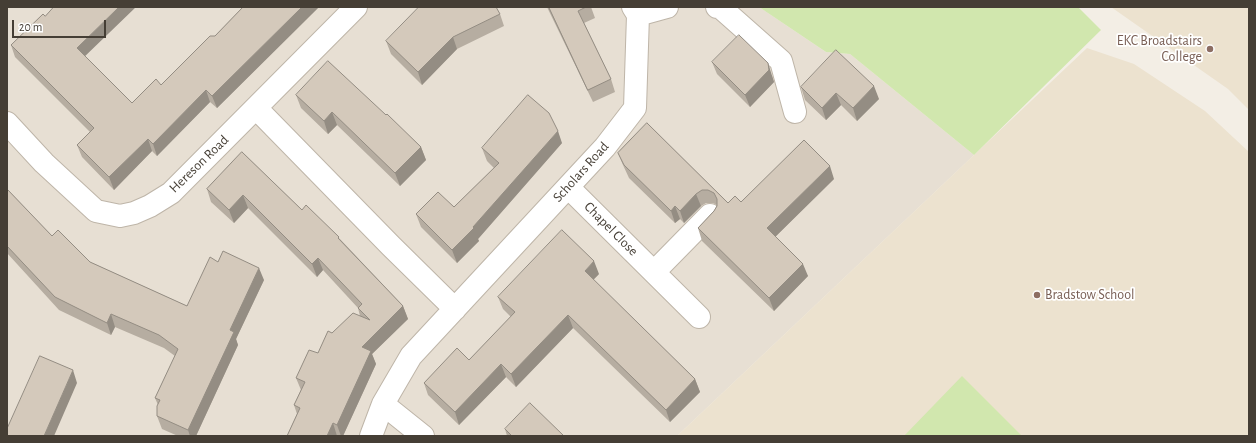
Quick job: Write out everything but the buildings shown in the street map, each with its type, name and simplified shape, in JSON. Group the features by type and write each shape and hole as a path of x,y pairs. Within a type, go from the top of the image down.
{"street":[{"name":"Hereson Road","path":"7,123 44,163 96,211 120,216 134,212 150,206 171,193 356,7"},
{"path":"635,11 667,7"},
{"path":"717,7 720,7 780,61 795,112"},
{"name":"Scholars Road","path":"371,436 383,404 411,356 605,147 635,108 635,11"},
{"path":"256,108 455,309"},
{"name":"Chapel Close","path":"568,187 699,317"},
{"path":"654,272 710,215"},
{"path":"383,404 423,436"}],"shaded area":[{"path":"7,7 759,7 826,52 850,54 974,155 677,436 7,436"},
{"name":"EKC Broadstairs College","path":"1111,7 1249,7 1249,110 1228,89"},
{"name":"Bradstow School","path":"1087,48 1134,64 1205,111 1249,152 1249,436 677,436"}],"green space":[{"path":"759,7 1078,7 1101,30 974,155 850,54 826,52"},
{"path":"962,376 1022,436 904,436"}],"place":[{"name":"EKC Broadstairs College","path":"1210,49"},
{"name":"Bradstow School","path":"1037,295"}]}
